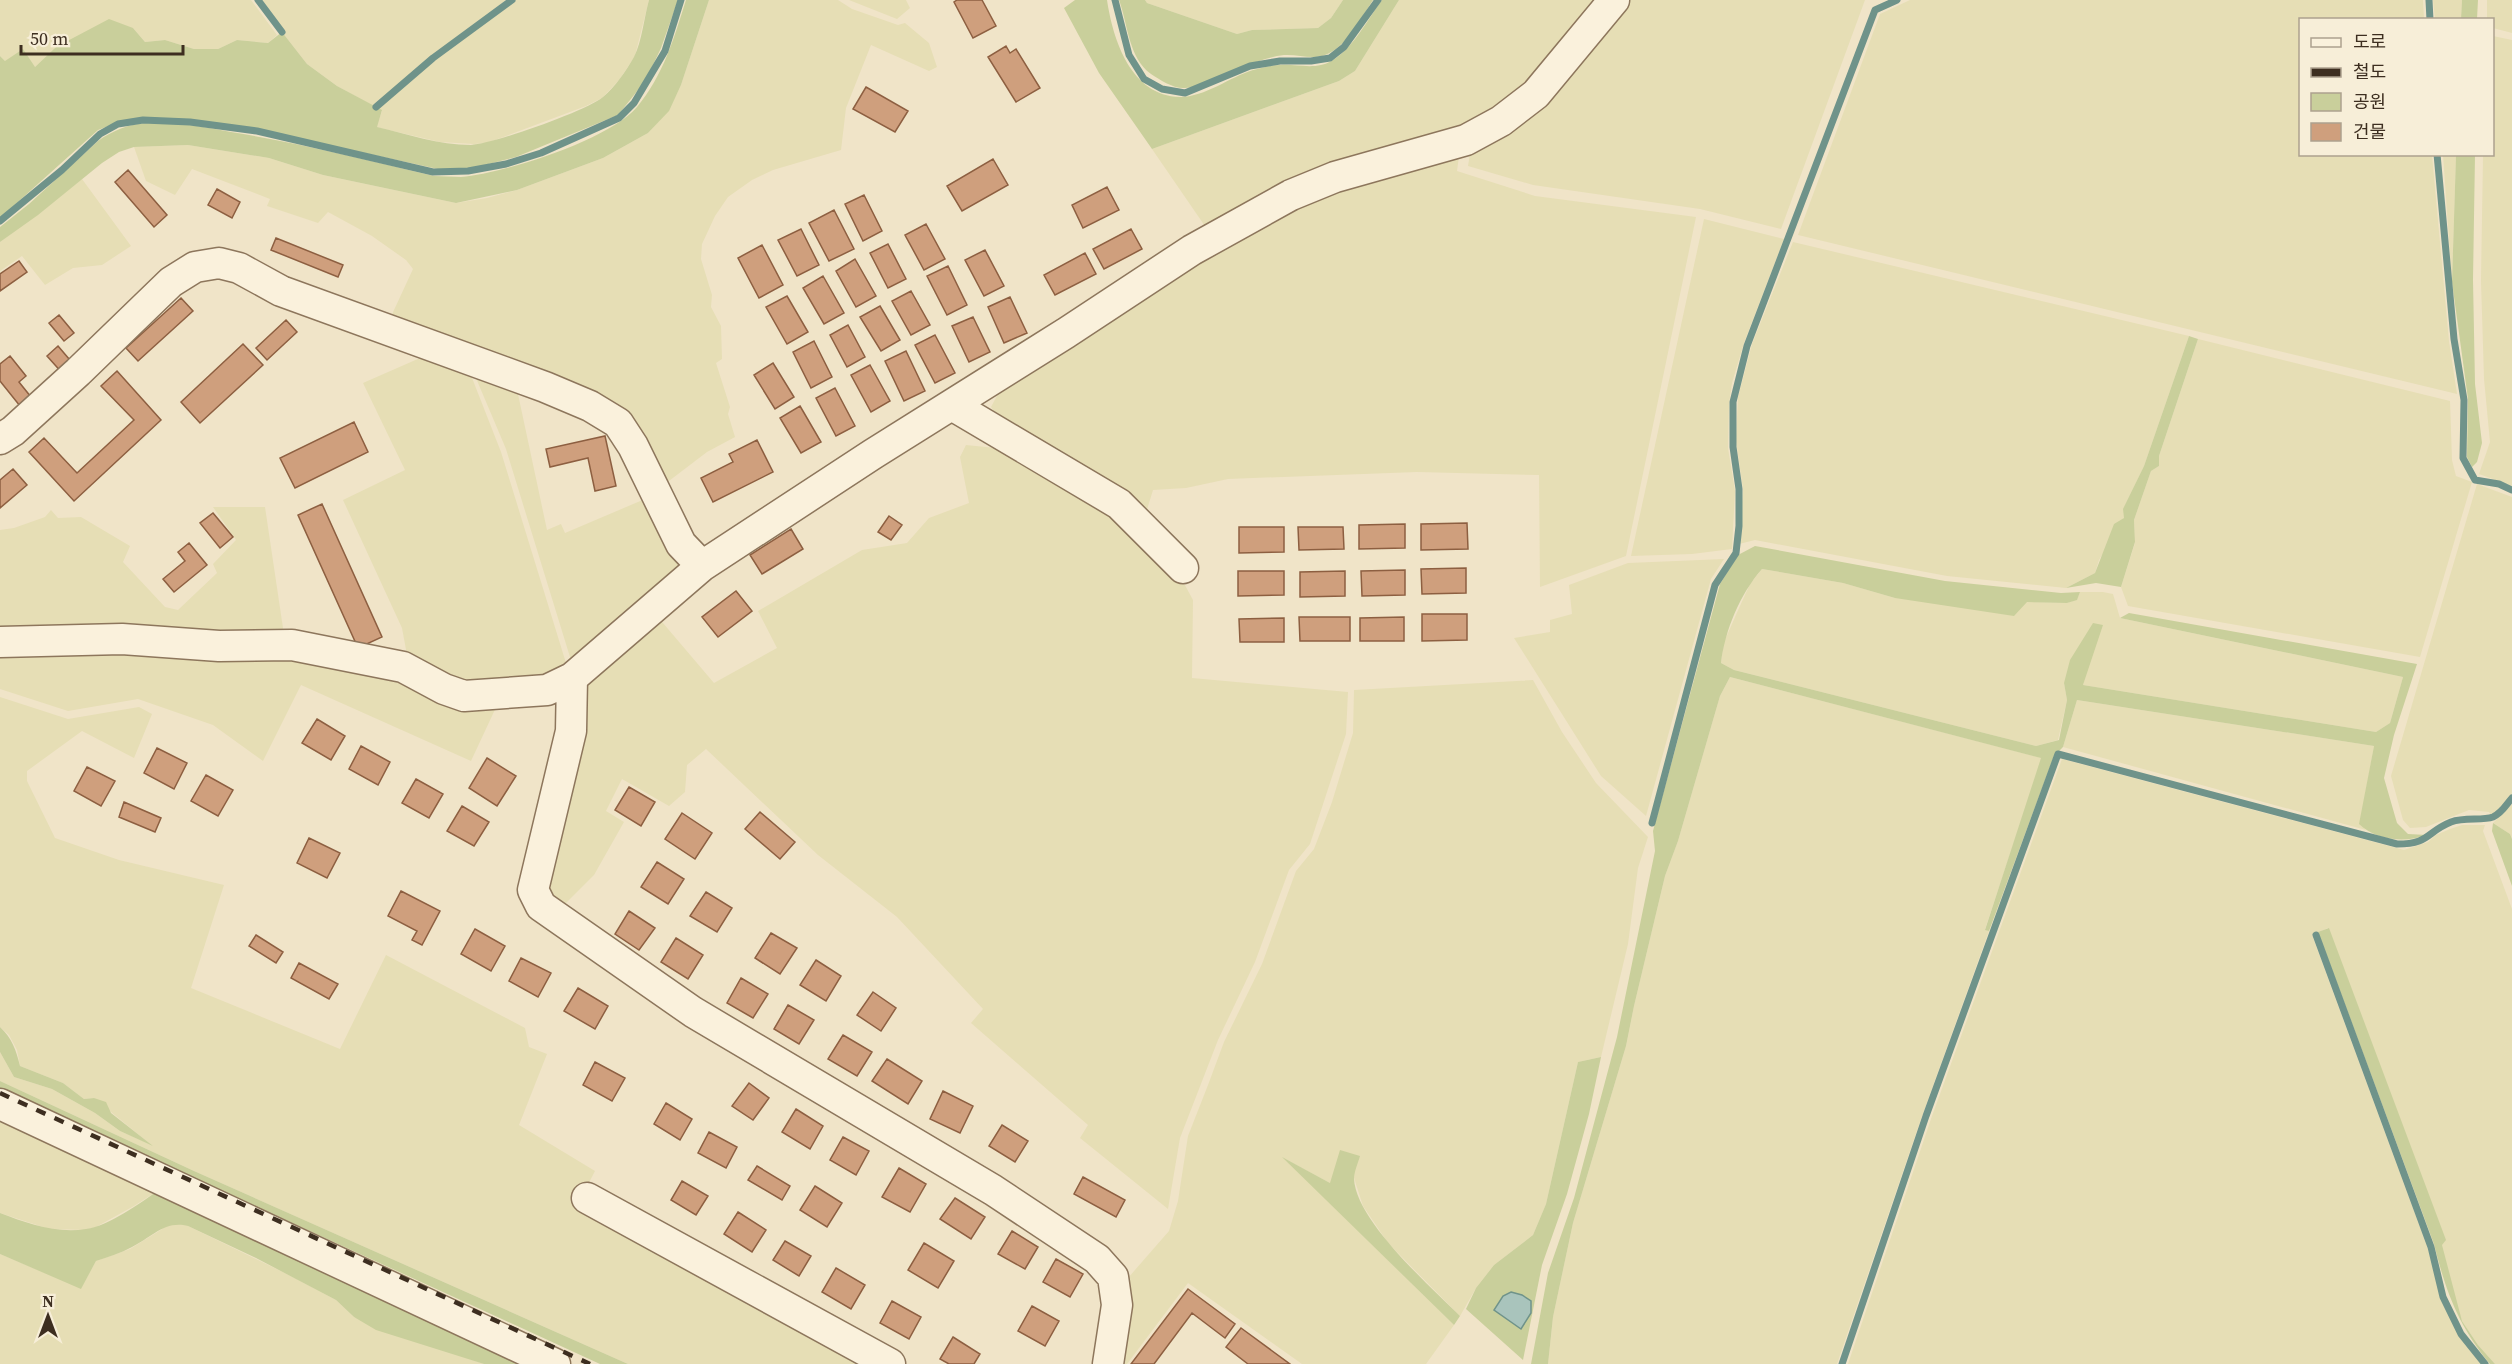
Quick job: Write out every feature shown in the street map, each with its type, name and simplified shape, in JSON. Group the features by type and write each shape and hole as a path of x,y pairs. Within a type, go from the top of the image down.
{"street":[{"path":"0,642 122,639 219,646 292,645 403,667 444,689 464,696 547,690 572,678 702,566 1192,250 1291,195 1335,177 1466,140 1501,121 1536,94 1614,0"},
{"path":"0,439 13,431 70,379 171,282 195,267 219,263 239,268 281,291 545,387 590,406 618,423 638,455 681,544 702,566"},
{"path":"952,405 1119,504 1183,568"},
{"path":"572,678 571,730 533,890 541,906 693,1012 993,1190 1097,1259 1113,1277 1117,1305 1108,1364"},
{"path":"0,1104 555,1364"},
{"path":"587,1198 890,1364"}],"shaded area":[{"path":"0,0 251,0 277,35 268,43 237,40 218,49 194,49 165,40 145,42 133,28 56,47 35,67 5,61 0,56"},
{"path":"262,0 506,0 373,106 337,86 307,64 282,32 280,25"},
{"path":"516,0 649,0 635,56 619,80 602,98 586,106 487,143 440,142 376,127 382,111 378,108 435,60"},
{"path":"709,0 838,0 852,9 898,25 905,23 929,43 937,67 929,71 871,45 846,108 841,150 773,170 752,180 728,197 715,216 702,244 701,259 712,295 711,307 721,326 722,359 716,363 730,407 728,414 735,437 707,452 661,487 635,438 388,323 413,269 406,260 372,236 328,212 318,223 267,206 270,199 192,169 175,195 146,181 134,147 188,145 269,158 323,175 456,203 487,198 517,190 603,158 648,133 668,111 681,85"},
{"path":"849,0 906,0 910,8 897,19"},
{"path":"1145,0 1343,0 1331,18 1318,28 1252,30 1237,34 1147,3"},
{"path":"1399,0 1601,0 1530,84 1476,125 1209,232 1152,149 1339,81 1355,71"},
{"path":"1625,0 1865,0 1781,229 1700,209 1533,185 1468,166 1471,147"},
{"path":"1910,0 2423,0 2424,18 2299,18 2299,156 2432,156 2449,341 2457,394 1798,235 1880,14"},
{"path":"2433,0 2462,0 2461,18 2435,18"},
{"path":"2487,0 2512,0 2512,33 2494,28 2494,18 2487,18"},
{"path":"2494,36 2512,40 2512,486 2479,474 2490,442 2484,379 2481,281 2483,156 2494,156"},
{"path":"1460,149 1457,171 1535,196 1696,217 1626,556 1540,587 1539,475 1417,472 1228,479 1186,488 1153,490 1145,516 1008,432 991,407 999,392 1028,368 1301,198"},
{"path":"2443,156 2456,156 2452,282"},
{"path":"82,179 131,246 102,265 73,268 45,285 22,256 0,271 0,242"},
{"path":"1704,219 1784,239 1744,343 1732,383 1728,448 1735,491 1732,549 1692,554 1631,556"},
{"path":"1793,242 2189,336 2144,466 2124,508 2124,518 2099,560 2095,573 2066,588 1947,576 1755,540 1739,544 1743,489 1736,441 1738,397 1752,344"},
{"path":"2198,339 2450,401 2452,460 2456,476 2472,482 2420,657 2128,606 2121,587 2135,543 2134,520 2151,471 2159,466 2159,456"},
{"path":"427,346 465,360 501,452 570,676 474,694 407,655 402,628 343,500 405,470 363,383 420,358"},
{"path":"470,364 515,380 547,530 561,524 565,533 652,496 695,567 574,670 506,449"},
{"path":"966,445 996,448 1127,525 1180,576 1193,600 1192,678 1348,692 1346,734 1310,844 1289,870 1255,962 1218,1040 1180,1138 1168,1209 1080,1138 1088,1125 971,1023 983,1009 897,917 818,855 706,749 687,765 685,792 669,806 622,779 606,811 624,822 594,875 559,910 544,892 587,676 657,616 714,683 777,648 758,611 862,550 907,543 929,518 969,503 960,457"},
{"path":"2477,484 2512,497 2512,794 2499,811 2491,815 2489,812 2469,810 2426,827 2410,828 2403,820 2391,776"},
{"path":"213,507 265,507 283,628 281,639 0,637 0,530 14,528 45,517 51,510 58,518 81,517 130,546 123,562 165,607 178,610 217,573 213,564 236,540"},
{"path":"1724,559 1711,579 1646,816 1601,776 1514,638 1550,632 1550,620 1572,614 1569,585 1628,563"},
{"path":"1762,569 1843,583 1895,598 2067,603 2077,599 2080,592 2103,592 2113,594 2120,618 2403,677 2390,723 2376,732 2083,685 2089,663 2064,683 2067,700 2058,740 2036,746 1734,670 1721,663 1724,642 1750,584"},
{"path":"0,647 295,653 499,701 471,761 301,685 263,761 213,725 138,699 68,711 0,689"},
{"path":"1730,677 2042,758 1985,929 1989,931 1921,1119 1837,1364 1548,1364 1553,1317 1573,1223 1626,1046 1665,876 1678,841 1720,696"},
{"path":"1533,680 1562,732 1596,783 1648,837 1638,868 1628,944 1601,1057 1578,1062 1546,1204 1533,1235 1494,1265 1476,1288 1460,1316 1388,1243 1363,1206 1354,1178 1330,1183 1285,1159 1454,1325 1426,1364 1302,1364 1188,1283 1127,1364 1112,1364 1128,1278 1169,1231 1178,1201 1188,1136 1224,1042 1262,964 1296,871 1314,849 1332,802 1353,733 1354,690"},
{"path":"0,697 68,719 139,707 152,714 134,758 82,731 27,771 27,781 55,838 119,860 224,885 191,988 340,1049 386,955 525,1028 529,1047 547,1054 519,1125 595,1171 580,1200 876,1364 628,1364 194,1171 0,1081 0,1052 14,1077 52,1089 95,1113 120,1131 150,1144 94,1098 84,1099 63,1083 20,1066 17,1050 9,1035 0,1027"},
{"path":"2077,700 2374,746 2360,823 2366,830 2063,747"},
{"path":"2062,759 2404,850 2428,842 2436,835 2462,825 2485,825 2483,831 2512,909 2512,1364 2495,1364 2478,1345 2462,1321 2328,928 2312,935 2428,1249 2441,1298 2459,1335 2481,1364 1848,1364 1932,1116"},
{"path":"2512,804 2512,839 2510,834 2493,823"},
{"path":"0,1117 159,1190 96,1227 85,1230 49,1229 0,1213"},
{"path":"177,1223 188,1226 291,1276 336,1300 354,1317 484,1364 0,1364 0,1254 81,1288 96,1261 130,1249 167,1226"}],"green space":[{"path":"649,0 678,0 652,67 642,85 618,115 516,157 469,169 438,169 259,130 145,117 119,122 98,130 0,218 0,56 5,61 23,49 35,67 56,47 109,19 133,28 145,42 165,40 194,49 218,49 237,40 268,43 282,32 307,64 337,86 382,110 377,127 435,141 471,145 539,126 603,97 620,78 637,51"},
{"path":"686,0 709,0 681,85 669,111 648,133 603,158 517,190 456,203 323,175 269,158 188,145 134,147 119,152 102,163 38,215 0,242 0,227 29,204 98,141 115,131 135,124 169,123 211,128 434,176 461,177 480,174 555,153 604,131 637,107 661,70"},
{"path":"1075,0 1107,0 1114,32 1127,63 1149,87 1163,94 1180,97 1199,94 1253,70 1285,65 1316,66 1330,62 1348,48 1382,0 1399,0 1355,71 1339,81 1152,149 1099,73 1064,8"},
{"path":"1119,0 1145,0 1147,3 1237,34 1252,30 1318,28 1331,18 1343,0 1373,0 1347,39 1325,55 1271,57 1209,82 1185,88 1167,84 1143,67 1133,49"},
{"path":"2462,0 2478,0 2477,18 2461,18"},
{"path":"2456,156 2475,156 2473,280 2475,384 2482,443 2477,462 2472,467 2467,457 2468,399 2452,282"},
{"path":"2189,336 2198,339 2159,456 2159,466 2151,471 2134,520 2135,542 2121,587 2096,583 2066,588 2095,573 2114,524 2124,518 2123,509 2144,466"},
{"path":"1755,546 1945,581 2061,593 2080,592 2077,600 2067,603 2027,602 2014,616 1895,598 1843,583 1762,569 1740,601 1726,638 1721,663 1734,670 2036,746 2059,740 2067,700 2064,683 2070,660 2093,623 2103,625 2083,685 2376,732 2390,723 2403,677 2120,618 2129,613 2417,664 2394,735 2384,778 2397,823 2408,834 2427,835 2419,838 2392,839 2374,834 2359,824 2374,746 2077,700 2063,747 2054,756 1989,931 1985,930 2041,758 1730,677 1720,696 1678,841 1665,876 1626,1046 1573,1223 1553,1317 1548,1364 1531,1364 1548,1273 1574,1198 1617,1037 1655,851 1653,831 1720,584 1738,555"},
{"path":"2493,823 2510,834 2512,839 2512,886 2492,831"},
{"path":"2329,928 2446,1240 2442,1245 2462,1321 2478,1345 2495,1364 2490,1364 2479,1350 2469,1336 2454,1307 2434,1244 2318,932"},
{"path":"0,1027 8,1035 20,1066 63,1083 84,1099 94,1098 106,1102 111,1113 153,1146 120,1131 95,1113 52,1089 14,1077 0,1052"},
{"path":"1601,1057 1589,1114 1567,1194 1542,1265 1523,1360 1466,1309 1476,1288 1494,1265 1533,1235 1546,1204 1578,1062","holes":["1511,1292 1531,1313 1494,1310 1503,1296"]},
{"path":"0,1081 194,1171 628,1364 600,1364 0,1089"},
{"path":"1340,1150 1360,1156 1354,1179 1358,1196 1367,1214 1414,1271 1460,1316 1454,1325 1282,1157 1330,1183"},
{"path":"159,1190 539,1364 484,1364 376,1330 354,1317 336,1300 188,1226 165,1227 128,1249 96,1261 81,1289 0,1254 0,1213 53,1229 86,1229 114,1219"}],"water":[{"path":"1511,1292 1531,1301 1531,1313 1521,1329 1494,1310 1503,1296"}],"building":[{"path":"982,0 996,26 973,38 954,2"},
{"path":"1006,46 1010,53 1016,49 1040,88 1016,102 988,57"},
{"path":"866,87 908,111 895,132 853,109"},
{"path":"993,159 1008,185 962,211 947,186"},
{"path":"128,170 167,215 154,227 115,182"},
{"path":"1107,187 1119,210 1083,228 1072,205"},
{"path":"217,189 240,202 232,218 208,205"},
{"path":"864,195 882,231 863,241 845,204"},
{"path":"834,210 854,249 829,261 809,223"},
{"path":"926,224 945,259 924,270 905,235"},
{"path":"801,229 819,265 797,276 778,240"},
{"path":"1131,229 1142,249 1104,269 1093,249"},
{"path":"276,238 343,265 338,277 271,250"},
{"path":"888,244 906,279 888,288 870,253"},
{"path":"762,245 783,285 759,298 738,258"},
{"path":"985,250 1004,286 984,296 965,260"},
{"path":"1085,253 1096,274 1055,295 1044,275"},
{"path":"855,259 876,296 856,307 836,271"},
{"path":"19,261 27,272 0,291 0,274"},
{"path":"948,266 967,305 947,315 927,276"},
{"path":"823,276 844,313 824,324 803,288"},
{"path":"911,291 930,325 911,335 892,301"},
{"path":"787,296 808,332 787,344 766,307"},
{"path":"1010,297 1027,333 1004,343 988,307"},
{"path":"181,298 193,311 138,361 126,348"},
{"path":"880,306 900,340 881,351 860,317"},
{"path":"59,315 74,333 64,341 49,323"},
{"path":"973,317 990,352 969,362 952,326"},
{"path":"286,320 297,332 267,360 256,348"},
{"path":"848,325 865,357 847,367 830,335"},
{"path":"935,335 955,373 935,383 915,345"},
{"path":"814,341 832,377 811,388 793,352"},
{"path":"243,344 263,365 200,423 181,402"},
{"path":"58,346 75,366 64,375 47,356"},
{"path":"906,351 925,391 904,401 885,361"},
{"path":"10,356 26,376 19,382 35,402 24,411 0,381 0,364"},
{"path":"773,363 794,397 775,409 754,375"},
{"path":"870,365 890,401 871,412 851,375"},
{"path":"117,371 161,420 74,501 29,452 44,438 77,473 134,420 101,386"},
{"path":"835,388 855,426 836,436 816,398"},
{"path":"800,406 821,442 801,453 780,418"},
{"path":"354,422 368,452 295,488 280,458"},
{"path":"605,436 616,486 595,491 588,458 550,467 546,449"},
{"path":"757,440 773,472 713,502 701,478 733,462 729,454"},
{"path":"13,469 27,485 0,508 0,480"},
{"path":"322,504 382,637 358,648 298,515"},
{"path":"213,513 233,537 220,548 200,523"},
{"path":"889,516 902,525 891,540 878,532"},
{"path":"1467,523 1468,549 1421,550 1421,524"},
{"path":"1405,524 1405,548 1359,549 1359,525"},
{"path":"1239,527 1284,527 1284,552 1239,553"},
{"path":"1298,527 1343,527 1344,549 1299,550"},
{"path":"791,529 803,549 762,574 750,555"},
{"path":"189,543 207,565 174,592 163,579 185,561 178,552"},
{"path":"1466,568 1466,593 1422,594 1421,569"},
{"path":"1405,570 1405,595 1362,596 1361,571"},
{"path":"1238,571 1284,571 1284,595 1238,596"},
{"path":"1345,571 1345,596 1300,597 1300,572"},
{"path":"736,591 752,611 718,637 702,617"},
{"path":"1422,614 1467,614 1467,640 1422,641"},
{"path":"1299,617 1350,617 1350,641 1300,641"},
{"path":"1404,617 1404,641 1360,641 1360,618"},
{"path":"1284,618 1284,642 1240,642 1239,619"},
{"path":"317,719 345,736 331,760 302,743"},
{"path":"361,746 390,762 378,785 349,769"},
{"path":"157,748 187,763 174,789 144,773"},
{"path":"487,758 516,776 497,806 469,788"},
{"path":"87,767 115,781 101,806 74,791"},
{"path":"206,775 233,790 218,816 191,801"},
{"path":"416,779 443,794 429,818 402,803"},
{"path":"629,787 655,802 641,826 615,810"},
{"path":"124,802 161,818 155,832 119,817"},
{"path":"462,806 489,822 474,846 447,831"},
{"path":"760,812 795,842 780,859 745,829"},
{"path":"682,813 712,833 695,859 665,839"},
{"path":"309,838 340,853 327,878 297,863"},
{"path":"657,862 684,879 668,904 641,887"},
{"path":"401,891 440,911 422,945 412,940 417,931 388,916"},
{"path":"706,892 732,908 717,932 690,916"},
{"path":"629,911 655,928 639,950 615,934"},
{"path":"475,929 505,946 491,971 461,954"},
{"path":"771,933 797,948 780,974 755,958"},
{"path":"256,935 283,952 276,963 249,946"},
{"path":"676,938 703,955 688,979 661,962"},
{"path":"521,958 551,973 538,997 509,981"},
{"path":"816,960 841,976 826,1001 800,985"},
{"path":"299,963 338,984 329,999 291,978"},
{"path":"741,978 768,994 753,1018 727,1003"},
{"path":"578,988 608,1006 595,1029 564,1011"},
{"path":"873,992 896,1008 881,1031 857,1015"},
{"path":"788,1005 814,1020 799,1044 774,1029"},
{"path":"843,1035 872,1052 857,1076 828,1059"},
{"path":"887,1059 922,1081 908,1104 872,1081"},
{"path":"595,1062 625,1078 612,1101 583,1085"},
{"path":"749,1083 769,1098 753,1120 732,1106"},
{"path":"943,1091 973,1106 960,1133 930,1119"},
{"path":"666,1103 692,1119 680,1140 654,1124"},
{"path":"796,1109 823,1126 810,1149 782,1132"},
{"path":"1002,1125 1028,1141 1015,1162 989,1146"},
{"path":"709,1132 737,1147 726,1168 698,1153"},
{"path":"843,1137 869,1151 856,1175 830,1160"},
{"path":"757,1166 790,1186 782,1200 748,1180"},
{"path":"899,1168 926,1184 910,1212 882,1197"},
{"path":"1083,1177 1125,1200 1116,1217 1074,1194"},
{"path":"682,1181 708,1196 696,1215 671,1200"},
{"path":"815,1186 842,1203 827,1227 800,1210"},
{"path":"955,1198 985,1217 971,1239 940,1219"},
{"path":"738,1212 766,1230 752,1252 724,1234"},
{"path":"1012,1231 1038,1247 1025,1269 998,1254"},
{"path":"785,1241 811,1256 799,1276 773,1260"},
{"path":"924,1243 954,1261 938,1288 908,1270"},
{"path":"1056,1259 1083,1274 1070,1297 1043,1282"},
{"path":"836,1268 865,1285 851,1309 822,1292"},
{"path":"1188,1289 1235,1324 1225,1338 1192,1313 1154,1364 1131,1364"},
{"path":"892,1301 921,1317 909,1339 880,1323"},
{"path":"1032,1306 1059,1321 1045,1346 1018,1331"},
{"path":"1241,1328 1290,1364 1248,1364 1226,1347"},
{"path":"953,1337 980,1354 974,1364 949,1364 940,1359"}],"waterway":[{"path":"258,0 282,32"},
{"path":"376,107 433,58 512,0"},
{"path":"0,221 62,170 100,134 118,124 143,120 190,122 257,131 433,172 468,171 506,164 541,153 619,118 634,103 665,51 681,0"},
{"path":"1115,0 1129,55 1144,79 1162,89 1185,93 1250,66 1280,61 1311,61 1330,58 1344,47 1378,0"},
{"path":"1652,823 1715,585 1736,553 1739,489 1733,447 1733,402 1747,346 1875,10 1897,0"},
{"path":"2429,0 2430,18"},
{"path":"2437,156 2454,339 2464,400 2463,458 2475,480 2499,484 2512,490"},
{"path":"1842,1364 1926,1116 2058,754 2397,844 2422,840 2451,822 2493,817 2512,798"},
{"path":"2316,935 2431,1247 2443,1297 2461,1334 2485,1364"}],"railway":[{"path":"0,1093 590,1364"}]}
